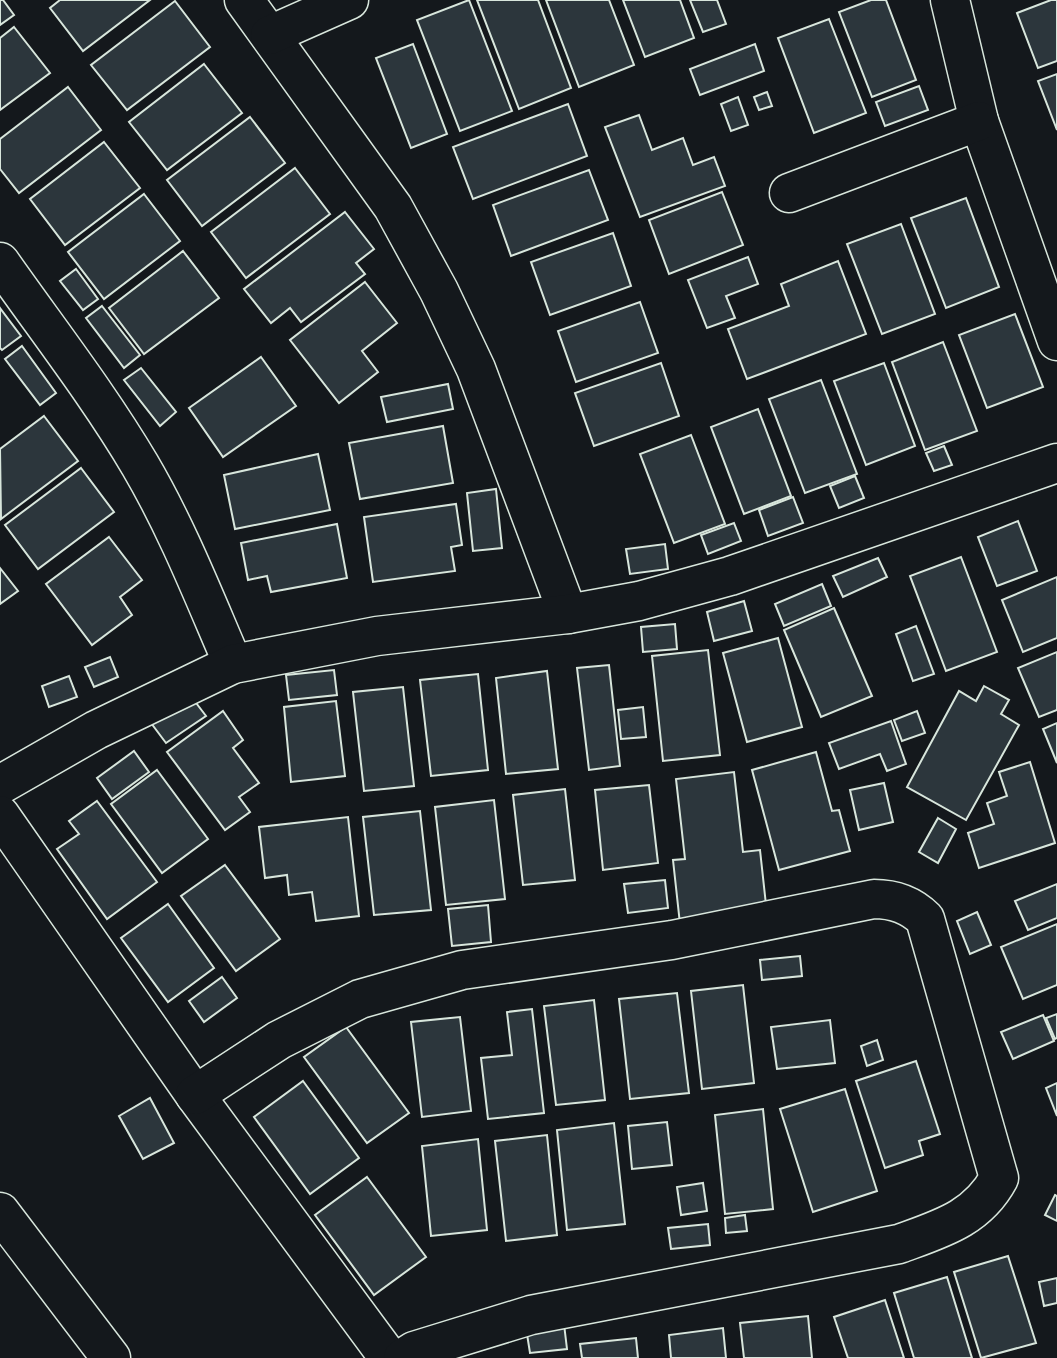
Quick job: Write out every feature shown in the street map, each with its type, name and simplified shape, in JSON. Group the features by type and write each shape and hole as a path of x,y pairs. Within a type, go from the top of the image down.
{"street":[{"path":"244,0 393,207 439,291 476,369 568,614"},
{"path":"270,35 349,0"},
{"path":"950,0 979,121 1057,341"},
{"path":"789,193 979,121"},
{"path":"0,262 118,430 141,468 184,550 233,664"},
{"path":"0,785 96,730 233,664 377,636 568,614 639,601 730,576 1057,463"},
{"path":"0,815 195,1095 388,1358"},
{"path":"195,1095 279,1040 360,999 462,970 672,940 874,899 888,899 915,909 925,919 999,1178 990,1196 957,1222 899,1244 531,1315 402,1358"},
{"path":"0,1212 111,1358"}],"building":[{"path":"0,0 3,0 14,15 0,25"},
{"path":"60,0 150,0 83,51 50,8"},
{"path":"469,0 512,111 460,131 417,20"},
{"path":"477,0 538,0 571,88 519,109"},
{"path":"546,0 609,0 634,65 579,87"},
{"path":"623,0 680,0 694,38 645,57"},
{"path":"690,0 717,0 726,24 703,32"},
{"path":"871,0 886,0 916,80 872,97 839,12"},
{"path":"1057,0 1057,61 1038,68 1017,13"},
{"path":"175,1 210,47 127,110 91,65"},
{"path":"829,19 866,113 814,133 778,38"},
{"path":"14,27 50,73 0,110 0,38"},
{"path":"413,44 447,134 411,148 376,58"},
{"path":"755,44 764,71 700,95 690,69"},
{"path":"204,64 242,113 167,170 129,122"},
{"path":"1057,74 1057,130 1038,81"},
{"path":"919,86 928,110 885,126 876,102"},
{"path":"68,87 101,130 19,193 0,169 0,139"},
{"path":"767,92 772,106 759,110 754,97"},
{"path":"738,97 748,125 731,131 721,104"},
{"path":"568,104 587,156 473,199 453,147"},
{"path":"639,115 652,150 683,138 693,165 714,157 725,186 640,217 605,127"},
{"path":"250,117 285,163 202,226 167,180"},
{"path":"104,142 140,188 65,245 30,199"},
{"path":"295,168 330,214 246,278 211,232"},
{"path":"589,170 608,220 511,256 493,205"},
{"path":"722,192 743,245 669,274 649,220"},
{"path":"144,194 180,241 104,299 68,252"},
{"path":"966,198 999,287 946,308 911,218"},
{"path":"345,212 374,249 356,263 365,274 301,322 290,308 271,323 244,289"},
{"path":"901,224 935,314 882,334 847,244"},
{"path":"613,233 631,286 550,315 531,262"},
{"path":"183,251 219,298 144,354 109,308"},
{"path":"748,257 758,284 726,296 735,318 707,328 688,280"},
{"path":"838,261 866,334 747,379 728,329 789,306 781,284"},
{"path":"76,269 98,299 83,310 60,281"},
{"path":"365,282 397,323 362,351 378,372 339,403 290,340"},
{"path":"640,302 658,353 576,382 558,331"},
{"path":"102,306 140,355 124,368 86,318"},
{"path":"0,308 21,336 2,350 0,348"},
{"path":"1015,314 1043,387 987,408 959,335"},
{"path":"943,342 977,431 925,450 892,362"},
{"path":"22,346 56,393 40,405 5,359"},
{"path":"261,357 296,406 223,457 189,408"},
{"path":"661,363 679,416 594,446 575,393"},
{"path":"884,363 915,446 866,465 834,381"},
{"path":"141,368 176,412 160,426 124,380"},
{"path":"821,380 857,474 805,493 769,399"},
{"path":"448,384 453,409 387,422 381,397"},
{"path":"758,409 791,496 744,514 711,427"},
{"path":"44,416 78,461 1,519 0,449"},
{"path":"443,426 453,483 360,499 349,443"},
{"path":"691,435 725,524 674,543 640,454"},
{"path":"944,446 952,465 934,471 926,453"},
{"path":"318,454 330,510 235,529 224,475"},
{"path":"81,468 114,512 38,569 5,525"},
{"path":"855,476 864,498 839,508 830,486"},
{"path":"496,489 502,548 473,551 467,493"},
{"path":"793,497 803,523 768,536 759,510"},
{"path":"456,504 462,545 451,547 455,571 373,582 364,517"},
{"path":"1018,521 1037,571 997,586 978,537"},
{"path":"734,523 741,541 708,554 701,535"},
{"path":"337,524 347,578 271,592 267,576 248,580 241,543"},
{"path":"109,537 142,580 120,597 132,615 92,645 46,584"},
{"path":"665,544 668,569 630,574 626,549"},
{"path":"961,557 997,652 946,671 910,576"},
{"path":"878,558 887,577 843,597 833,576"},
{"path":"0,568 18,591 0,604"},
{"path":"1057,577 1057,638 1023,652 1002,600"},
{"path":"822,584 831,606 784,626 775,604"},
{"path":"744,601 752,631 714,641 707,612"},
{"path":"834,608 872,696 821,717 784,630"},
{"path":"675,624 677,649 643,652 641,627"},
{"path":"916,626 934,674 913,681 896,634"},
{"path":"778,638 802,727 747,742 723,653"},
{"path":"708,650 720,755 663,761 652,656"},
{"path":"1057,652 1057,710 1039,717 1018,668"},
{"path":"110,657 118,677 94,687 85,667"},
{"path":"609,665 620,766 589,770 577,668"},
{"path":"334,670 337,695 289,700 286,675"},
{"path":"547,671 558,769 506,774 496,678"},
{"path":"478,674 488,770 431,776 420,680"},
{"path":"69,676 77,697 49,707 42,686"},
{"path":"984,686 1009,700 1001,714 1019,725 966,820 907,787 959,691 976,701"},
{"path":"403,687 414,786 364,791 353,692"},
{"path":"190,695 206,716 166,743 151,723"},
{"path":"336,701 345,776 291,782 284,707"},
{"path":"643,707 646,737 621,739 618,710"},
{"path":"223,711 243,740 233,748 259,783 239,797 250,812 225,830 167,752"},
{"path":"917,711 925,733 902,741 894,720"},
{"path":"891,721 906,764 887,771 880,754 839,769 829,743"},
{"path":"1057,723 1057,763 1043,729"},
{"path":"134,751 149,772 112,799 97,778"},
{"path":"816,752 832,811 839,810 850,851 779,870 752,770"},
{"path":"1030,762 1055,843 979,868 968,833 994,824 987,803 1007,796 999,772"},
{"path":"157,770 208,839 162,873 111,804"},
{"path":"734,772 743,852 760,850 767,914 680,924 673,860 685,859 676,779"},
{"path":"884,783 893,822 859,830 850,790"},
{"path":"649,785 658,863 603,870 595,790"},
{"path":"565,789 575,880 523,885 513,795"},
{"path":"494,800 505,899 446,905 435,807"},
{"path":"97,801 157,882 107,919 57,849 79,834 69,821"},
{"path":"420,811 431,910 374,915 363,817"},
{"path":"348,817 359,916 316,921 312,892 289,895 287,875 265,878 259,827"},
{"path":"938,818 956,829 938,863 919,852"},
{"path":"225,865 280,939 236,971 181,896"},
{"path":"665,880 668,908 628,913 624,884"},
{"path":"1057,884 1057,918 1028,930 1015,901"},
{"path":"168,904 214,968 168,1002 121,938"},
{"path":"488,905 491,942 452,946 448,909"},
{"path":"977,912 991,945 970,954 957,921"},
{"path":"1057,924 1057,985 1023,999 1001,947"},
{"path":"800,956 802,976 762,980 760,960"},
{"path":"222,977 237,998 204,1022 189,1001"},
{"path":"743,985 754,1083 702,1089 691,991"},
{"path":"677,993 689,1093 630,1099 619,999"},
{"path":"594,1000 605,1100 556,1105 544,1006"},
{"path":"532,1009 544,1113 488,1119 481,1058 512,1055 507,1012"},
{"path":"1057,1014 1057,1038 1055,1039 1046,1018"},
{"path":"1043,1015 1054,1041 1013,1059 1001,1032"},
{"path":"460,1017 471,1111 422,1117 411,1022"},
{"path":"830,1020 835,1063 777,1069 771,1027"},
{"path":"346,1027 409,1113 367,1143 304,1057"},
{"path":"877,1040 883,1060 867,1066 861,1046"},
{"path":"916,1061 940,1134 919,1141 923,1155 885,1168 856,1081"},
{"path":"303,1081 359,1158 310,1194 254,1117"},
{"path":"1057,1083 1057,1116 1046,1088"},
{"path":"845,1089 877,1191 813,1212 780,1109"},
{"path":"150,1098 174,1143 143,1159 119,1116"},
{"path":"763,1109 773,1209 725,1214 715,1115"},
{"path":"667,1122 672,1165 632,1169 628,1126"},
{"path":"614,1123 625,1224 567,1230 557,1130"},
{"path":"547,1135 557,1235 506,1241 495,1141"},
{"path":"478,1139 487,1230 431,1236 422,1146"},
{"path":"367,1177 426,1257 374,1295 315,1215"},
{"path":"703,1183 707,1211 681,1215 677,1187"},
{"path":"1055,1195 1057,1196 1057,1221 1045,1215"},
{"path":"745,1215 747,1231 726,1233 725,1218"},
{"path":"708,1224 710,1245 671,1249 668,1228"},
{"path":"1008,1256 1036,1343 981,1358 954,1272"},
{"path":"947,1277 972,1358 914,1358 894,1293"},
{"path":"1057,1278 1057,1303 1044,1306 1039,1282"},
{"path":"885,1300 904,1358 848,1358 834,1317"},
{"path":"808,1316 812,1358 744,1358 740,1323"},
{"path":"564,1324 567,1349 530,1353 526,1328"},
{"path":"723,1328 726,1358 671,1358 669,1335"},
{"path":"636,1338 638,1358 582,1358 580,1344"}]}
